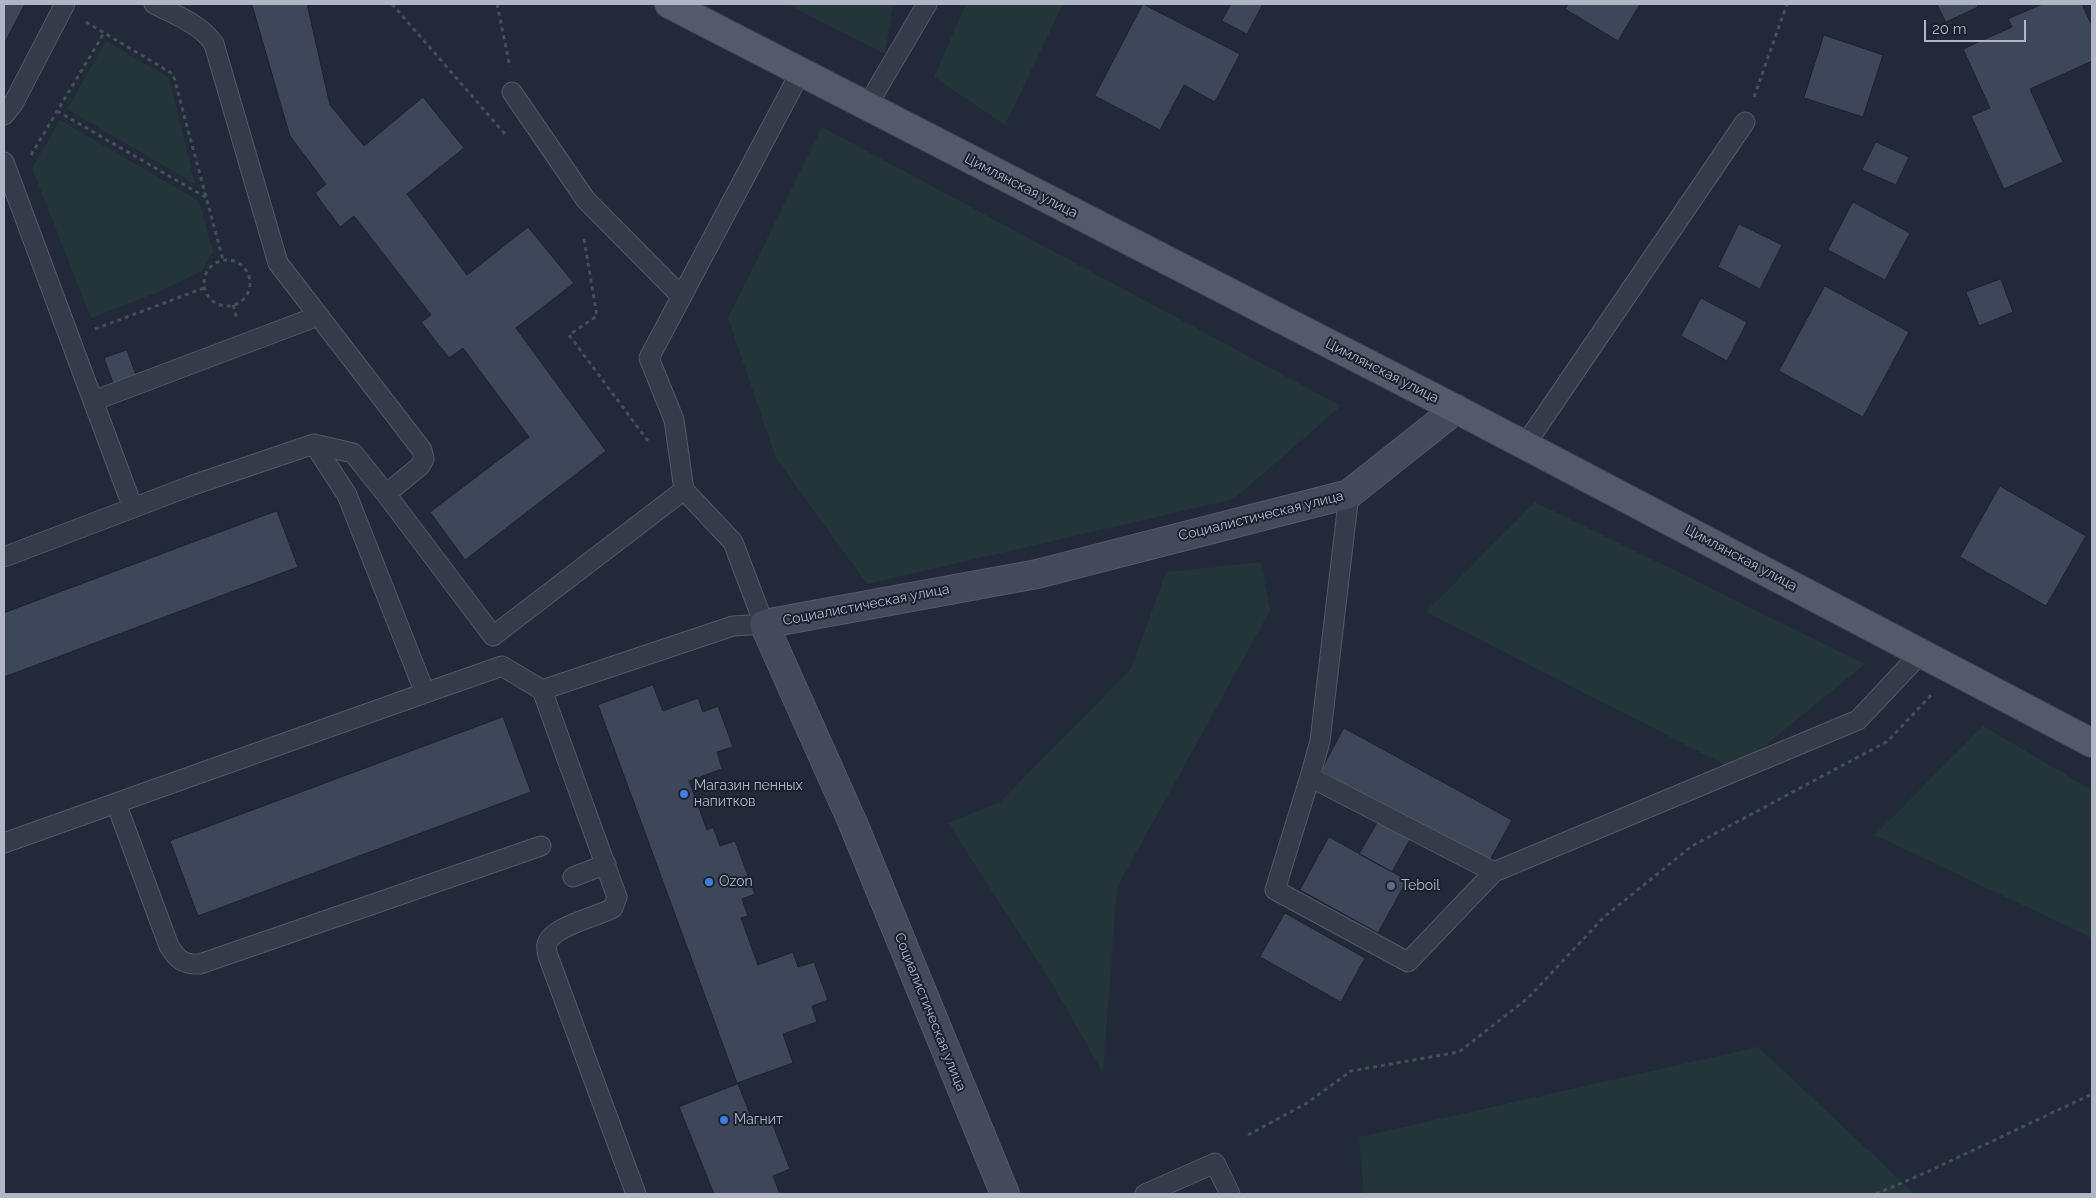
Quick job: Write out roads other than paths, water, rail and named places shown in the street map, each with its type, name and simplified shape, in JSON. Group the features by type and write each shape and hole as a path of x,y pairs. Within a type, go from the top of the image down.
{"main road":[{"name":"Цимлянская улица","path":"669,4 1456,409 2092,743"}],"street":[{"name":"Социалистическая улица","path":"1005,1194 852,821 764,624 1037,574 1349,494 1456,409"}],"lane":[{"path":"154,4 200,28 214,44 274,251 285,274 422,450 424,459 420,466 386,494"},
{"path":"867,106 927,4"},
{"path":"4,115 13,104 64,6"},
{"path":"542,690 733,626 764,624 733,542 684,490 674,420 649,358 800,72"},
{"path":"512,92 586,200 681,296"},
{"path":"1525,445 1746,122"},
{"path":"4,162 133,508"},
{"path":"93,401 318,316"},
{"path":"314,444 347,495 425,693"},
{"path":"4,556 193,485 314,444 353,453 493,636 502,666 542,690 617,897 613,908 603,914 560,930 551,936 546,946 548,956 636,1194"},
{"path":"493,636 684,490"},
{"path":"1349,494 1320,740 1275,890 1408,962 1494,872 1858,720 1921,653"},
{"path":"4,843 502,666"},
{"path":"1310,777 1494,872"},
{"path":"116,803 169,946 177,959 189,965 200,964 541,846"},
{"path":"573,877 606,864"},
{"path":"1145,1194 1215,1162 1230,1194"}],"place":[{"name":"Магазин пенных напитков","path":"684,794"},
{"name":"Ozon","path":"709,882"},
{"name":"Teboil","path":"1391,886"},
{"name":"Магнит","path":"724,1120"}]}
